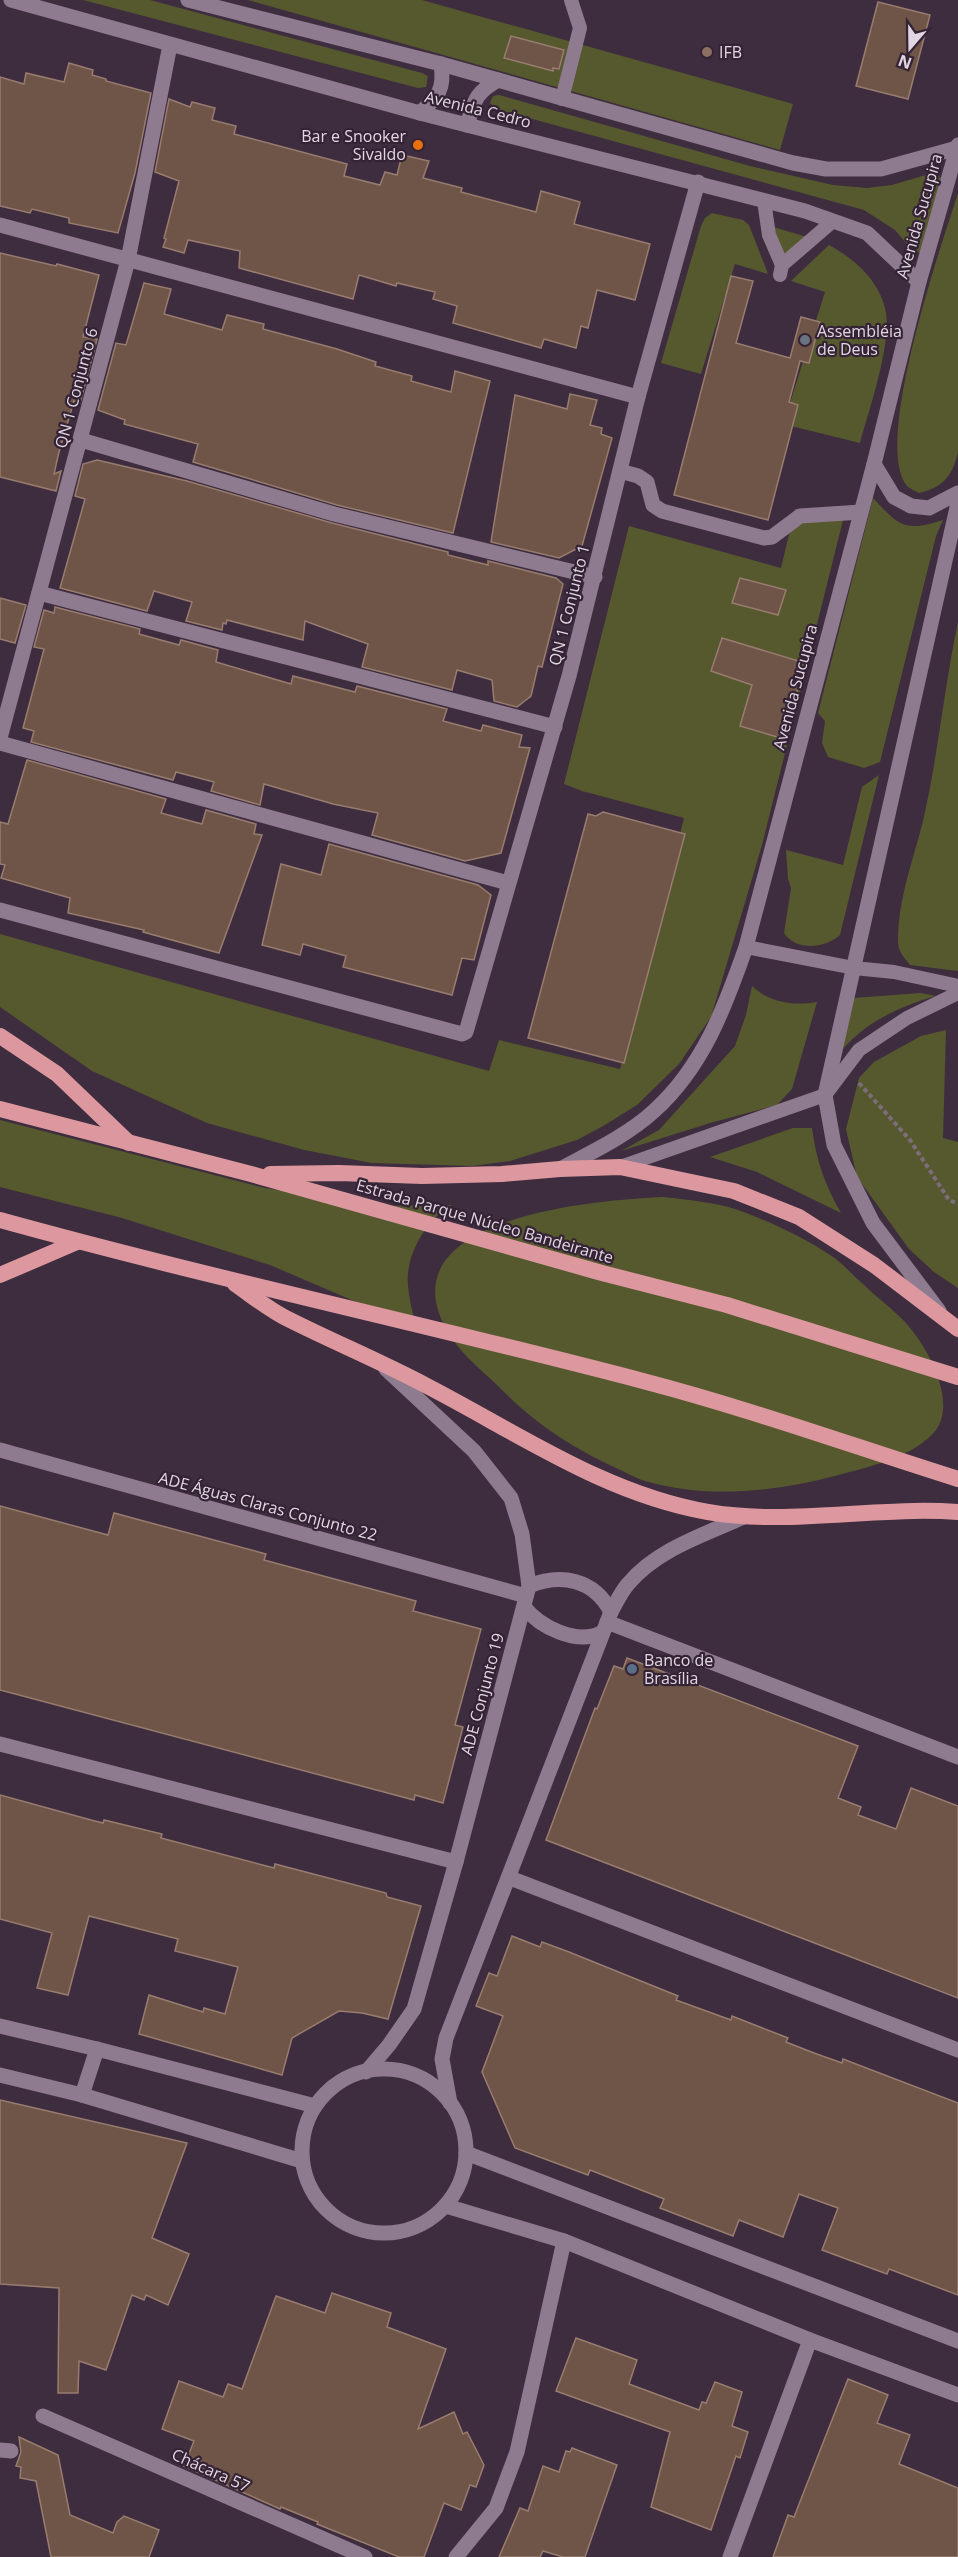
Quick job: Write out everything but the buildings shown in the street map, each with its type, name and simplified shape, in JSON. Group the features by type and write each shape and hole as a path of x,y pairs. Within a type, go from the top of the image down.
{"highway":[{"path":"0,1036 57,1074 130,1144"},
{"name":"Estrada Parque Núcleo Bandeirante","path":"0,1109 251,1174 602,1273 727,1305 958,1377"},
{"path":"251,1174 339,1173 422,1176 620,1167 734,1191 799,1217 874,1265 958,1329"},
{"path":"0,1220 77,1242 645,1382 752,1413 958,1479"},
{"path":"0,1275 77,1242"},
{"path":"224,1277 282,1316 375,1358 480,1413 586,1473 657,1500 708,1512 746,1516 824,1515 925,1509 958,1512"}],"street":[{"name":"Avenida Cedro","path":"12,0 420,113 805,211 867,233 919,282"},
{"name":"Avenida Cedro","path":"188,0 217,4 441,64 793,163 826,169 881,169 958,146"},
{"name":"QN 1 Conjunto 6","path":"0,738 128,260 170,45"},
{"path":"420,113 440,91 443,79 441,64"},
{"path":"467,125 474,97 482,89 498,80"},
{"name":"Avenida Sucupira","path":"560,1169 609,1142 654,1111 705,1049 728,1000 746,947 874,464 919,282 958,146"},
{"name":"QN 1 Conjunto 1","path":"0,910 465,1033 555,727 595,577 638,397 698,182"},
{"path":"0,225 638,397"},
{"path":"81,440 334,514 595,577"},
{"path":"874,464 894,497 912,506 929,508 958,493"},
{"path":"620,471 638,476 647,483 653,506 657,509 754,536 772,537 800,516 861,512"},
{"path":"944,1318 873,1223 834,1145 825,1095 958,503"},
{"path":"39,593 555,727"},
{"path":"0,744 508,883"},
{"name":"ADE Conjunto 19","path":"366,2072 389,2045 414,2009 456,1862 526,1596 522,1534 511,1498 474,1451 375,1358"},
{"name":"ADE Águas Claras Conjunto 22","path":"0,1450 526,1596"},
{"path":"450,2103 442,2059 446,2038 510,1878 606,1622 626,1586 640,1571 661,1555 746,1516"},
{"path":"548,1579 574,1581 598,1594 606,1622 588,1637 566,1633 539,1621 526,1596 548,1579"},
{"path":"606,1622 958,1756"},
{"path":"0,1744 456,1862"},
{"path":"510,1878 958,2050"},
{"path":"0,2026 98,2049 315,2106"},
{"path":"82,2095 98,2049"},
{"path":"396,2070 417,2076 436,2088 450,2103 463,2128 466,2153 461,2181 446,2205 425,2222 400,2232 373,2233 347,2225 326,2209 310,2187 302,2161 302,2142 306,2124 315,2106 331,2088 352,2075 396,2070"},
{"path":"0,2075 82,2095 302,2161"},
{"path":"466,2153 958,2341"},
{"path":"446,2205 564,2241 810,2340 958,2395"},
{"path":"456,2557 495,2508 510,2472 520,2440 564,2241"},
{"path":"730,2557 810,2340"},
{"name":"Chácara 57","path":"43,2416 365,2557"}],"lane":[{"path":"562,99 580,28 571,0"},
{"path":"764,201 769,235 781,270 833,221"},
{"path":"746,947 854,968 894,972 958,986"},
{"path":"620,1167 825,1095 859,1050 877,1036 958,993"}],"path":[{"path":"845,1068 910,1140 949,1200 958,1204"}],"green space":[{"path":"83,0 150,0 422,73 428,76 426,87 418,88"},
{"path":"248,0 422,0 793,104 780,150"},
{"path":"499,95 750,166 833,185 867,188 892,185 926,175 936,175 943,179 920,253 911,249 895,230 864,210 496,109 490,103 493,96"},
{"path":"958,193 958,452 953,468 946,479 941,484 919,493 907,486 898,463 898,430 913,343"},
{"path":"712,213 743,220 749,225 768,274 735,264 701,374 661,363 701,226 705,218"},
{"path":"773,227 807,237 784,258"},
{"path":"829,245 857,264 873,282 879,291 886,313 887,327 882,360 860,443 787,425 790,403 825,292 791,281"},
{"path":"873,498 897,521 904,524 920,526 943,520 936,536 880,762 864,768 828,757 822,743 825,721 818,713"},
{"path":"795,509 843,520 762,845 711,1017 679,1064 637,1105 577,1140 510,1161 472,1166 372,1163 304,1150 207,1123 92,1071 0,1007 0,934 489,1071 499,1040 620,1069 684,818 582,791 564,784 629,526 781,568"},
{"path":"958,622 958,971 910,965 900,951 898,941 900,910 923,821"},
{"path":"879,775 840,935 818,945 796,943 784,933 791,888 788,879 786,850 843,865 862,787"},
{"path":"752,986 774,1000 800,1004 817,1002 792,1089 777,1105 621,1151 659,1130 735,1046 746,1015"},
{"path":"921,993 936,996 885,1016 863,1030 843,1049 853,998"},
{"path":"946,1030 943,1138 958,1142 958,1288 934,1272 909,1249 857,1177 846,1129 859,1078 874,1062 921,1036"},
{"path":"0,1120 265,1188 383,1206 452,1205 434,1219 426,1229 419,1239 410,1262 409,1291 417,1328 270,1265 122,1218 0,1187"},
{"path":"793,1128 812,1128 822,1172 841,1213 757,1172 710,1157"},
{"path":"663,1197 711,1203 738,1210 774,1224 820,1248 839,1261 901,1318 920,1341 936,1371 941,1387 942,1417 936,1430 918,1446 895,1458 797,1485 720,1492 669,1487 634,1477 599,1460 552,1432 524,1410 469,1359 451,1337 446,1329 435,1291 445,1261 471,1238 507,1222 550,1210 593,1203"}],"place":[{"name":"IFB","path":"707,52"},
{"name":"Bar e Snooker Sivaldo","path":"418,145"},
{"name":"Assembléia de Deus","path":"805,340"},
{"name":"Banco de Brasília","path":"632,1669"}]}
